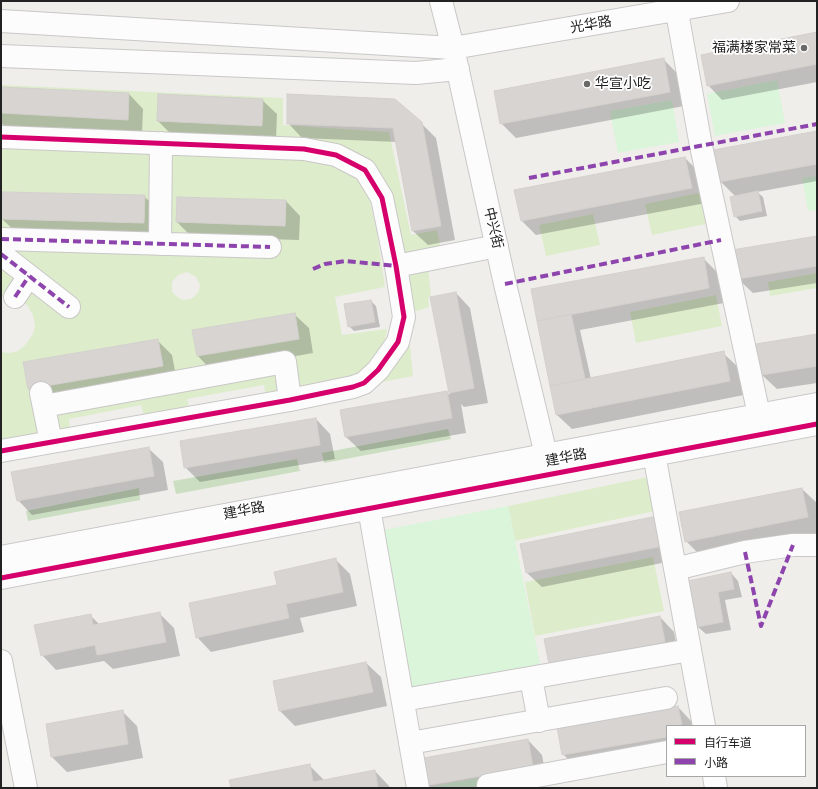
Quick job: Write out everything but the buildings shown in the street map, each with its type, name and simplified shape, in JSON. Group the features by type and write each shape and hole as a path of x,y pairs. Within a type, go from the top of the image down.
{"street":[{"name":"中兴街","path":"441,1 454,48 497,246 546,455"},
{"name":"光华路","path":"1,21 454,48 676,5 728,1"},
{"path":"676,5 701,146 759,415"},
{"path":"1,56 416,73 458,69"},
{"path":"1,137 304,148 336,155 365,170 382,198 396,266 404,317 398,342 378,370 364,383 353,387 290,400 1,451"},
{"path":"160,244 161,143"},
{"path":"1,239 270,247"},
{"path":"396,266 497,246"},
{"path":"1,254 68,307"},
{"path":"15,297 29,276"},
{"path":"51,442 42,399 285,362 290,400"},
{"name":"建华路","path":"1,557 817,404"},
{"name":"建华路","path":"1,578 817,424"},
{"path":"654,454 704,725"},
{"path":"369,508 418,788"},
{"path":"675,569 745,552 794,545 817,545"},
{"path":"403,700 690,650"},
{"path":"1,662 26,788"},
{"path":"531,678 539,721"},
{"path":"410,743 666,698"},
{"path":"488,788 488,785 666,752"},
{"path":"714,777 716,788"}],"green space":[{"path":"777,80 785,123 715,136 707,94"},
{"path":"1,85 283,98 283,125 389,132 411,235 437,230 441,250 403,257 371,162 1,129"},
{"path":"672,100 679,142 618,153 610,111"},
{"path":"1,147 271,157 329,162 347,170 366,186 376,227 385,287 335,297 342,335 387,329 383,352 360,374 307,385 282,387 283,394 266,398 264,385 187,399 190,411 145,420 141,405 69,419 70,430 1,443 1,352 9,353 18,351 26,344 33,334 35,326 33,315 27,305 19,298 8,295 1,296 1,219 144,223 144,195 2,192 1,217","holes":["177,197 286,200 285,226 176,222","187,272 196,277 200,285 199,290 191,299 182,300 172,291 172,282 178,275","294,313 299,339 197,356 192,330","158,339 162,366 28,389 23,362"]},
{"path":"817,176 817,210 808,211 802,178"},
{"path":"699,193 706,224 652,235 645,204"},
{"path":"593,214 600,245 546,256 539,225"},
{"path":"428,269 431,294 428,299 429,307 417,311 410,307 406,282 412,273"},
{"path":"817,273 817,288 770,296 768,282"},
{"path":"716,295 722,326 636,343 630,312"},
{"path":"403,345 410,345 413,376 378,383"},
{"path":"448,429 451,439 324,463 322,453"},
{"path":"297,459 300,471 176,494 173,481"},
{"path":"648,477 655,511 515,541 508,506"},
{"path":"139,488 140,500 28,521 26,511"},
{"path":"508,506 541,668 399,695 368,533"},
{"path":"653,557 664,611 535,636 525,582"},
{"path":"536,767 540,788 425,788"}],"marked path":[{"path":"529,178 817,124"},
{"path":"1,239 270,247"},
{"path":"505,284 721,240"},
{"path":"1,254 69,307"},
{"path":"313,269 325,264 346,261 396,266"},
{"path":"15,297 29,276"},
{"path":"745,552 761,626 793,545"}],"cycle path":[{"path":"1,137 304,149 336,155 365,170 382,198 396,266 404,317 398,342 378,370 364,383 353,387 290,400 1,451"},
{"path":"1,578 817,424"}],"place":[{"name":"福满楼家常菜","path":"804,48"},
{"name":"华宣小吃","path":"587,84"}]}
